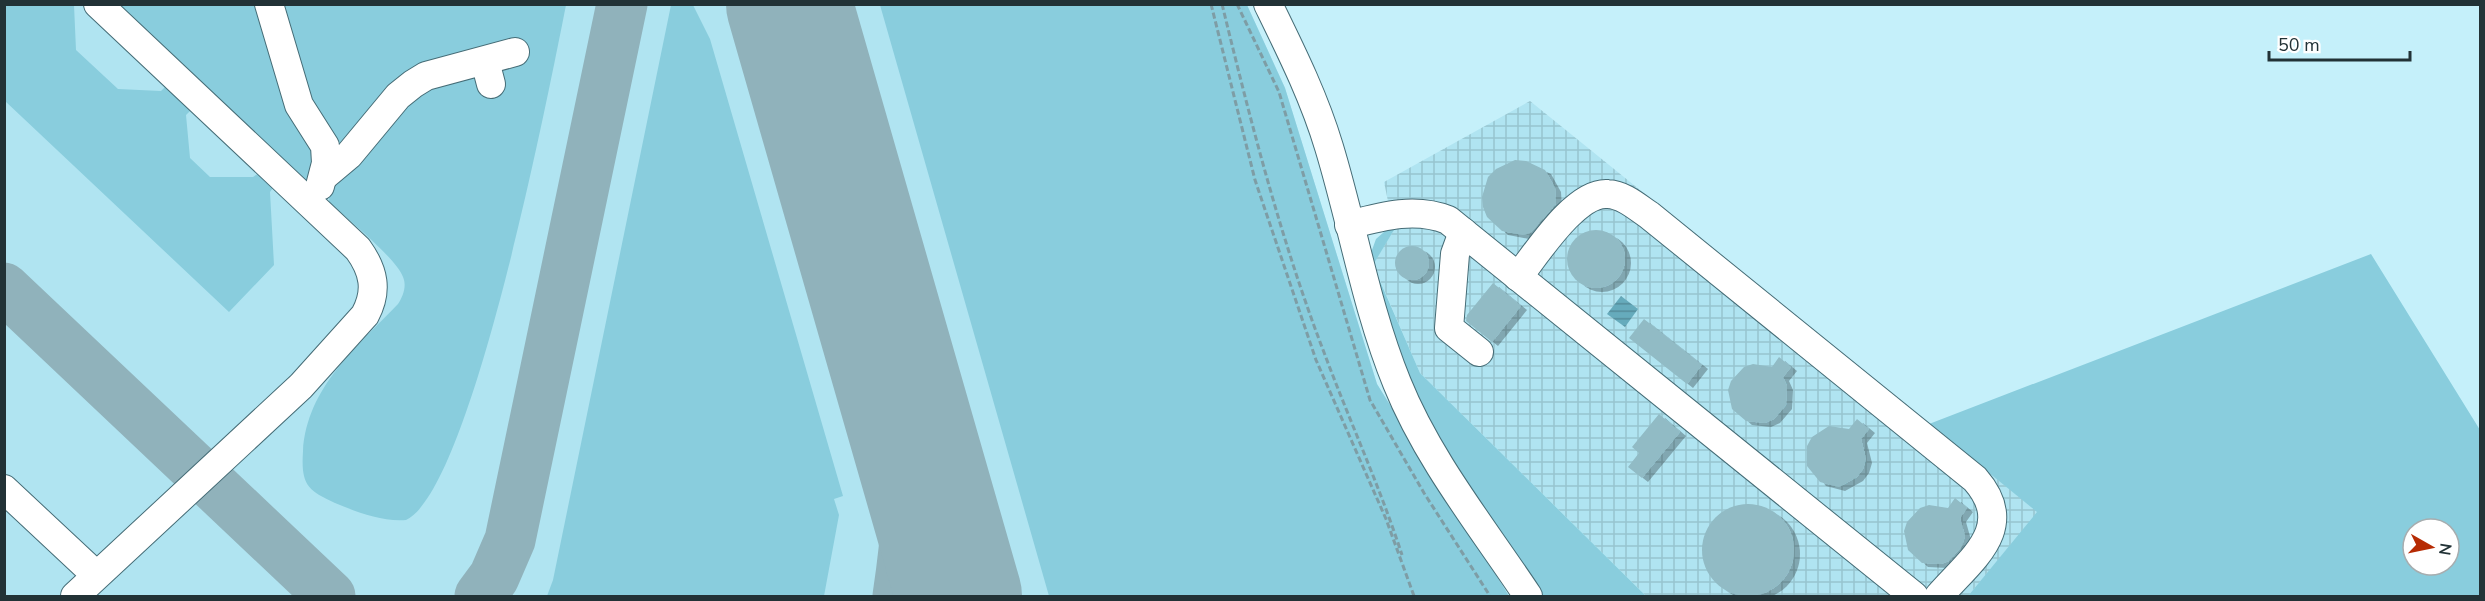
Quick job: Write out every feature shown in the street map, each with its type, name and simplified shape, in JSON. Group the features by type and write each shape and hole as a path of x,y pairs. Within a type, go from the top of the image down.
{"street":[{"path":"75,597 301,386 366,315 371,303 374,284 367,261 358,249 98,4"},
{"path":"269,4 299,105 325,146 324,176 311,207"},
{"path":"1268,4 1316,106 1377,329 1416,423 1528,597"},
{"path":"324,176 349,155 398,96 413,84 426,76 488,73 515,52"},
{"path":"1518,276 1578,205 1595,194 1610,194 1625,199 1649,215 1975,479 1988,494 1994,509 1994,524 1989,536 1938,597"},
{"path":"1349,225 1389,214 1429,213 1448,220 1914,597"},
{"path":"1463,232 1455,254 1449,328 1479,352"},
{"path":"4,489 96,575"}],"path":[{"path":"1211,4 1255,180 1316,360 1410,580"},
{"path":"1222,4 1266,182 1324,354 1387,506 1414,597"}],"shaded area":[{"path":"4,5 1247,5 1285,88 1377,384 1509,596 5,596"},
{"path":"4,5 74,5 76,50 118,89 161,91 167,85 192,109 186,115 190,158 210,177 253,177 259,173 275,185 270,192 274,265 229,312 5,101"},
{"path":"119,5 259,5 317,161 310,184"},
{"path":"278,5 566,5 526,196 505,282 481,365 457,438 431,493 406,520 379,518 335,503 317,494 307,484 303,471 303,451 307,428 324,388 351,353 398,304 404,287 404,280 399,269 370,238 329,202 330,185 414,90 495,69 437,67 343,148 316,115"},
{"path":"671,5 693,5 710,39 843,496 834,499 839,515 824,596 547,596 553,580"},
{"path":"880,5 1247,5 1285,88 1377,384 1509,596 1049,596"},
{"path":"1530,101 2038,512 1968,596 1646,596 1420,373 1373,264 1394,230 1384,182"},
{"path":"1392,225 1394,230 1373,265 1420,373 1646,596 1540,596 1434,434 1388,343 1368,261 1376,239"},
{"path":"2371,254 2480,430 2480,596 1968,596 2037,512 1929,424"},
{"path":"1621,296 1638,309 1625,327 1607,314"}],"building":[{"path":"1515,160 1526,161 1545,170 1555,188 1556,204 1530,233 1523,235 1502,231 1487,217 1483,207 1482,197 1488,177 1496,169"},
{"path":"1590,230 1602,230 1617,238 1625,253 1625,265 1617,280 1602,288 1590,288 1575,280 1567,265 1567,253 1575,238"},
{"path":"1412,246 1424,251 1429,263 1424,275 1412,280 1400,275 1395,263 1400,251"},
{"path":"1493,283 1521,306 1492,342 1466,321 1467,315"},
{"path":"1644,319 1702,365 1687,384 1629,338"},
{"path":"1779,357 1791,367 1783,377 1787,386 1786,405 1774,419 1765,423 1746,421 1732,409 1728,390 1731,381 1744,367 1753,364 1772,367"},
{"path":"1659,414 1680,432 1642,478 1628,467 1639,453 1632,447"},
{"path":"1857,419 1869,429 1861,439 1866,459 1863,469 1857,477 1839,487 1820,482 1807,466 1807,446 1812,437 1829,426 1849,429"},
{"path":"1955,498 1967,508 1960,518 1965,536 1962,546 1949,561 1941,564 1922,563 1908,550 1904,531 1907,522 1920,508 1929,505 1948,508"},
{"path":"1748,504 1766,508 1780,518 1790,532 1794,550 1790,568 1780,582 1766,592 1748,596 1730,592 1716,582 1706,568 1702,550 1706,532 1716,518 1730,508"}],"taxiway":[{"path":"480,596 494,577 510,540 622,4"},
{"path":"764,4 834,178 869,286 900,402 908,474 908,505 898,596"},
{"path":"4,288 330,596"}],"runway":[{"path":"789,4 959,596"}]}
